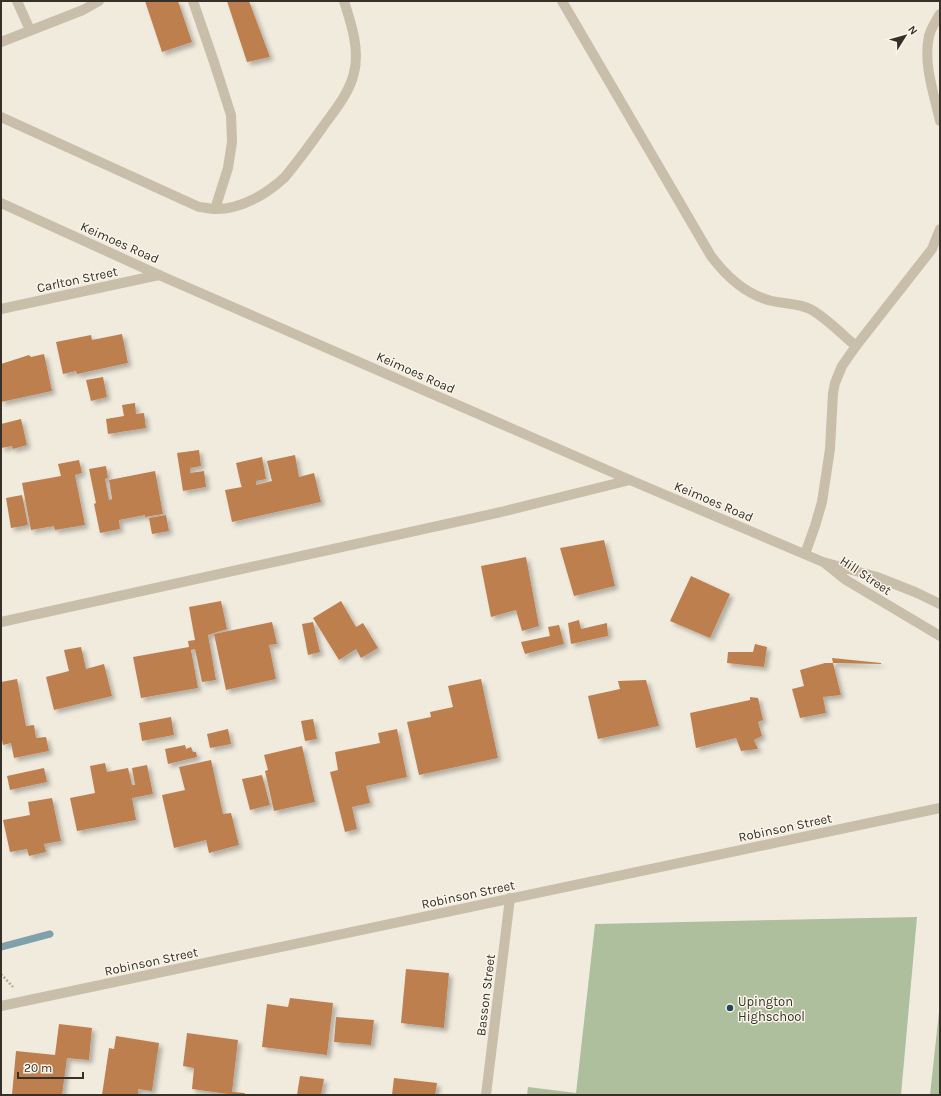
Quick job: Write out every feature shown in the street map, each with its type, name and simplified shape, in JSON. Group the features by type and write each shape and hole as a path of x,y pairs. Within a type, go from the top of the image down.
{"street":[{"path":"17,1 30,30"},
{"path":"1,42 83,10 99,1"},
{"path":"193,1 231,115 232,142 229,161 215,209"},
{"path":"1,117 199,207 215,209 234,206 250,201 264,194 285,177 338,106 348,89 354,72 356,56 351,22 344,1"},
{"path":"562,1 706,250 722,271 740,286 756,295 772,301 792,303 809,309 824,319 856,346"},
{"path":"940,14 929,35 927,47 928,70 940,121"},
{"name":"Keimoes Road","path":"1,202 159,275 630,480 823,562"},
{"path":"805,554 822,502 830,449 833,393 835,383 842,366 932,250 940,230"},
{"name":"Carlton Street","path":"1,309 159,275"},
{"path":"1,622 501,512 630,480"},
{"name":"Hill Street","path":"823,562 877,576 940,604"},
{"name":"Hill Street","path":"823,562 846,580 940,636"},
{"name":"Robinson Street","path":"1,1006 940,808"},
{"name":"Basson Street","path":"486,1095 510,898"}],"green space":[{"name":"Upington Highschool","path":"917,917 901,1095 527,1095 528,1087 576,1093 595,924"},
{"path":"940,1003 940,1095 930,1095"}],"building":[{"path":"145,1 178,1 192,42 162,52"},
{"path":"227,1 249,1 270,57 247,62"},
{"path":"122,334 128,363 77,374 76,371 63,374 56,342 91,335 92,340"},
{"path":"44,354 52,391 1,402 1,364 29,355 31,357"},
{"path":"103,377 107,397 91,401 86,380"},
{"path":"135,403 136,414 144,413 146,428 108,434 106,419 124,416 122,405"},
{"path":"21,419 27,445 13,449 12,446 1,448 1,424"},
{"path":"199,450 201,466 190,468 190,473 204,471 206,487 183,491 177,453"},
{"path":"295,455 299,477 314,473 321,502 232,522 225,490 242,487 236,463 262,457 266,479 256,481 256,485 272,481 267,461"},
{"path":"79,460 82,473 75,475 85,525 55,530 54,526 31,530 22,483 61,476 58,464"},
{"path":"106,466 108,478 105,479 109,500 112,499 109,480 155,471 163,514 145,517 145,515 119,520 120,529 100,533 89,469"},
{"path":"22,495 28,525 11,528 6,498"},
{"path":"166,515 169,531 152,534 149,518"},
{"path":"604,540 615,586 574,596 560,548"},
{"path":"526,557 539,626 522,631 516,610 491,617 481,566"},
{"path":"691,576 730,594 710,638 670,621"},
{"path":"221,601 227,629 208,635 216,680 202,682 195,649 191,650 198,688 141,698 133,657 189,647 188,641 195,640 189,607"},
{"path":"341,601 356,627 363,623 378,648 361,658 356,649 339,660 313,618"},
{"path":"579,620 581,629 607,623 608,636 571,644 568,623"},
{"path":"272,622 277,644 269,645 276,679 226,690 214,634"},
{"path":"313,622 320,652 308,655 302,624"},
{"path":"559,625 564,644 525,654 521,642 550,636 548,627"},
{"path":"755,644 767,647 764,667 727,663 728,652 753,652"},
{"path":"81,647 86,669 104,664 112,696 54,710 46,677 69,671 64,650"},
{"path":"832,658 881,663 881,664 833,663"},
{"path":"825,663 833,663 841,695 823,697 826,713 800,718 792,689 804,686 800,670"},
{"path":"17,679 26,726 34,725 36,738 46,737 49,751 14,758 11,743 3,745 1,735 1,682"},
{"path":"481,679 498,758 419,775 407,722 431,717 430,712 453,707 448,686"},
{"path":"646,680 659,726 598,739 588,696 620,689 618,681"},
{"path":"750,697 758,698 763,720 758,722 762,736 754,740 758,749 741,751 736,738 696,748 690,713 750,700"},
{"path":"171,717 174,735 142,741 139,723"},
{"path":"313,719 317,739 305,741 301,721"},
{"path":"228,729 231,744 210,748 207,734"},
{"path":"397,729 407,777 366,786 370,803 352,807 357,829 345,832 330,772 338,770 335,752 380,743 378,733"},
{"path":"185,745 186,749 191,747 193,752 196,752 197,757 168,764 165,749"},
{"path":"302,746 315,802 274,811 265,771 268,770 264,755"},
{"path":"211,760 223,814 231,813 239,845 209,853 206,840 174,848 162,795 185,790 179,767"},
{"path":"105,763 107,772 128,768 132,785 135,785 132,768 147,765 153,794 132,798 136,820 77,831 70,798 95,793 90,766"},
{"path":"44,768 47,782 10,790 7,776"},
{"path":"262,775 270,805 250,810 242,779"},
{"path":"52,798 61,841 44,844 46,852 29,856 27,849 10,852 3,820 30,815 28,802"},
{"path":"406,969 449,973 444,1028 401,1023"},
{"path":"290,998 333,1003 327,1055 262,1047 267,1004 288,1007"},
{"path":"336,1017 374,1020 371,1045 334,1042"},
{"path":"59,1024 92,1028 89,1060 67,1058 62,1095 12,1095 16,1051 55,1055"},
{"path":"187,1033 238,1040 232,1092 245,1093 244,1095 228,1095 192,1089 194,1068 183,1066"},
{"path":"116,1036 159,1043 152,1091 138,1089 138,1095 102,1095 109,1048 114,1049"},
{"path":"300,1076 324,1079 321,1095 297,1095"},
{"path":"394,1078 437,1083 435,1095 392,1095"}],"waterway":[{"path":"1,947 50,934"}],"place":[{"name":"Upington Highschool","path":"730,1008"}]}
